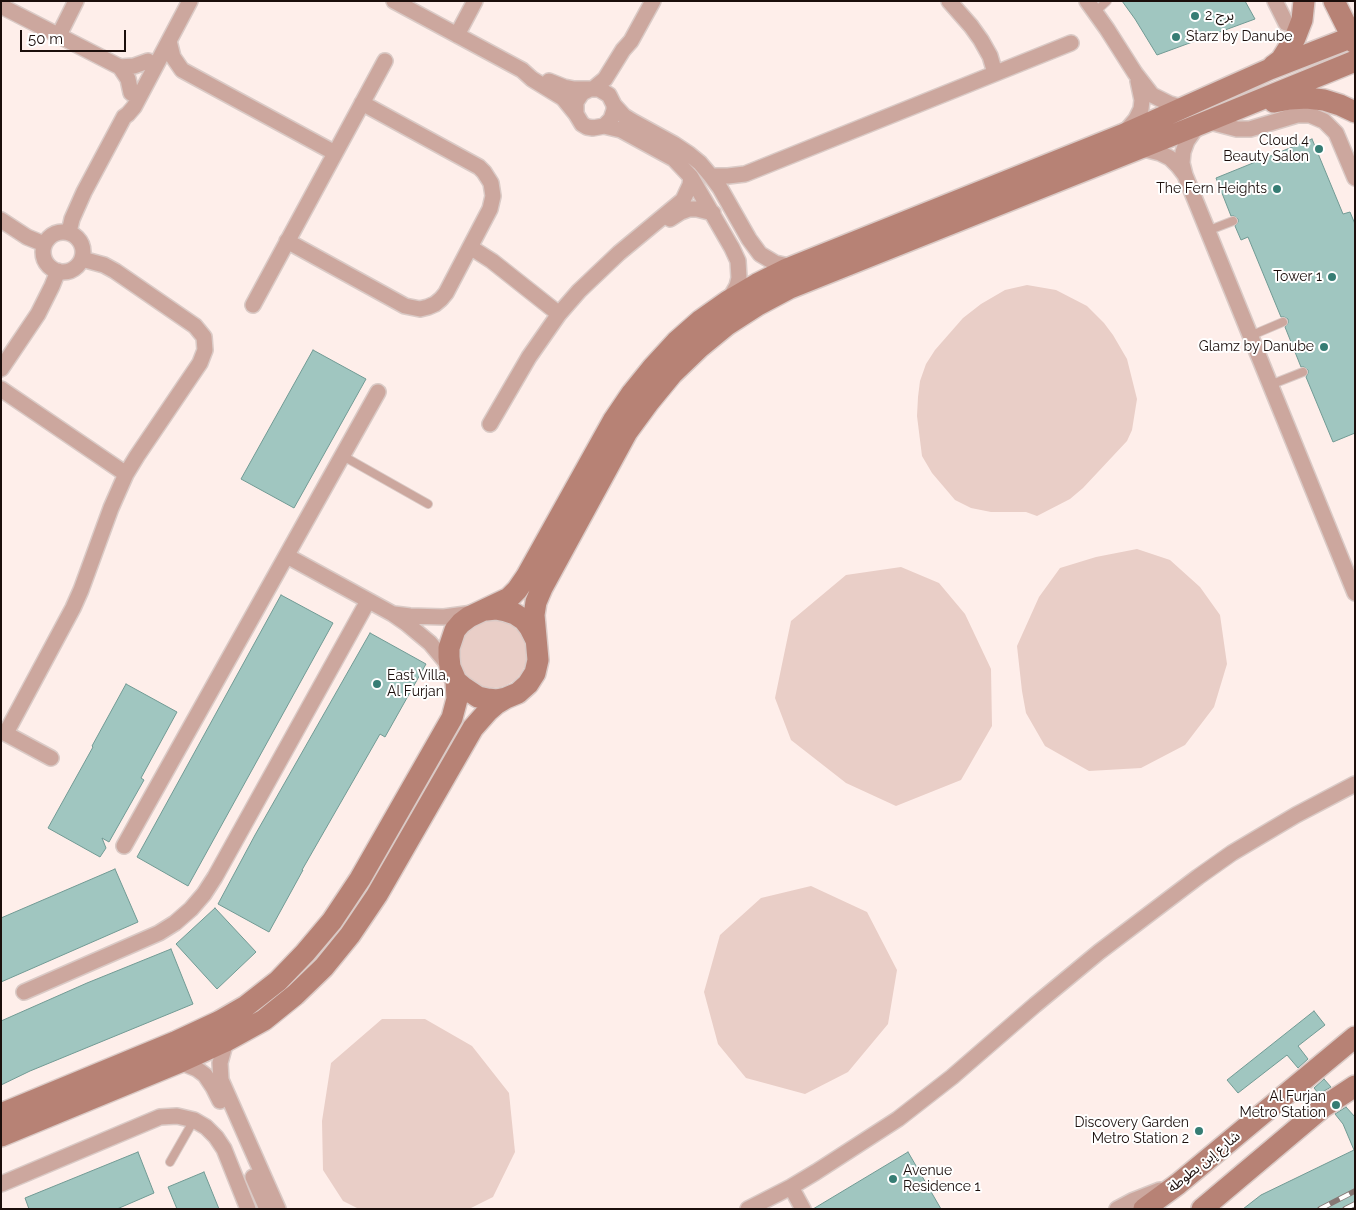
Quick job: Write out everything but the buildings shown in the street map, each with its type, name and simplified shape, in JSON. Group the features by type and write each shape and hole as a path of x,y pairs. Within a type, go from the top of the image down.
{"street":[{"path":"59,36 76,1"},
{"path":"394,1 522,70 564,87 604,91 624,116 674,144 700,163 728,200 749,239 760,254 775,263 793,267"},
{"path":"457,35 475,1"},
{"path":"576,114 576,102 582,93 605,79 623,50 631,41 653,1"},
{"path":"949,1 981,40 990,56 995,73"},
{"path":"1275,1 1286,23"},
{"path":"1270,69 1281,60 1295,38 1302,20 1304,1"},
{"path":"1,1114 175,1042 220,1021 246,1006 278,981 305,953 332,920 360,879 452,718 457,699 448,658 451,639 461,623 469,617 509,598 517,590 526,578 613,421 632,393 676,342 701,320 757,284 793,267 1122,135 1270,69 1352,39 1334,1"},
{"path":"124,117 124,107 131,93 169,41 184,4"},
{"path":"68,232 78,205 124,117 134,107 150,68 184,4"},
{"path":"1,6 120,67 128,79 131,93"},
{"path":"1091,7 1152,95 1165,102 1184,108"},
{"path":"169,41 173,57 182,70 335,153"},
{"path":"604,126 613,115 615,80 627,56 631,41"},
{"path":"711,176 745,174 1071,43"},
{"path":"287,556 393,614 418,632 430,643 470,693 478,697 497,700 518,693 528,684 535,673 538,660 534,615 536,602 627,432 648,402 672,374 698,348 727,325 758,305 790,288 1355,61"},
{"path":"253,305 385,62"},
{"path":"120,67 134,66 167,71 182,70"},
{"path":"522,70 532,79 563,98 578,119 587,127 604,126 621,130 663,153 683,167 716,219 738,261 740,270 737,286 728,301"},
{"path":"1122,135 1136,119 1141,109 1142,100 1135,73"},
{"path":"1235,110 1290,99 1307,98 1332,102 1355,112"},
{"path":"287,242 405,306 420,309 435,304 446,293 492,203 493,190 491,183 479,167 362,103"},
{"path":"1355,178 1336,133 1329,125 1317,117 1297,115 1250,130 1214,123 1203,123 1187,140 1183,152 1182,163 1185,175 1355,593"},
{"path":"1137,150 1148,150 1170,158 1185,175"},
{"path":"728,200 734,186 745,174"},
{"path":"490,424 529,357 559,314 598,272 683,200 690,185 691,177"},
{"path":"649,230 689,209 698,209 716,219 735,215"},
{"path":"1,220 27,237 44,244"},
{"path":"68,232 74,235 81,243 83,248 82,259 75,268 69,271 51,269 46,264 44,258 44,244 57,233 68,232"},
{"path":"470,247 492,261 559,314"},
{"path":"51,758 4,732 73,608 110,508 126,474 204,357 206,344 204,337 195,326 131,282 104,265 82,259"},
{"path":"1,369 38,314 58,271"},
{"path":"1,389 126,474"},
{"path":"124,846 378,392"},
{"path":"24,992 159,933 175,923 191,909 204,894 220,869 368,601"},
{"path":"393,614 444,617 496,609 506,611 524,620 535,637 538,647"},
{"path":"1,1136 226,1041 264,1020 296,995 324,967 350,935 377,894 473,728 488,711 506,698"},
{"path":"748,1209 790,1187 898,1119 1132,926 1232,853 1296,815 1355,784"},
{"name":"شارع إبن بطوطة","path":"1144,1209 1178,1184 1355,1037"},
{"path":"226,1041 220,1063 222,1080 278,1209"},
{"path":"180,1062 197,1069 210,1081 267,1209"},
{"path":"1202,1209 1355,1079"},
{"path":"1323,1107 1355,1086"},
{"path":"1,1184 160,1117 177,1116 194,1120 206,1127 216,1137 224,1149 248,1209"},
{"path":"1117,1209 1132,1201 1178,1184"},
{"path":"790,1187 803,1209"}],"lane":[{"path":"1091,7 1107,1"},
{"path":"1207,231 1233,221"},
{"path":"1250,336 1283,322"},
{"path":"1270,385 1304,372"},
{"path":"343,456 428,504"},
{"path":"1323,1107 1355,1096"},
{"path":"170,1162 194,1120"}],"shaded area":[{"path":"1027,285 1056,290 1087,306 1104,323 1127,359 1137,399 1132,430 1127,441 1083,488 1070,499 1037,516 1026,512 991,512 971,508 955,500 932,473 922,456 917,416 920,381 926,364 935,350 963,318 981,304 1005,290"},
{"path":"1137,549 1170,560 1200,587 1220,615 1227,664 1214,707 1185,745 1141,768 1089,771 1045,746 1026,713 1017,646 1039,597 1060,568 1096,557"},
{"path":"901,567 939,583 965,614 991,669 992,726 961,780 896,806 846,783 791,740 775,698 791,621 846,575"},
{"path":"486,620 500,620 512,625 522,635 527,647 527,661 522,673 512,683 500,688 486,688 474,683 464,673 459,661 459,647 464,635 474,625"},
{"path":"811,886 867,912 897,970 888,1024 848,1072 805,1094 746,1078 718,1044 704,992 720,935 761,898"},
{"path":"382,1019 425,1019 472,1046 509,1093 515,1152 493,1197 469,1209 359,1209 343,1201 323,1170 322,1121 331,1063"}],"railway":[{"path":"1320,1209 1355,1191"},
{"path":"1345,1209 1355,1204"}],"place":[{"name":"برج 2","path":"1195,16"},
{"name":"Starz by Danube","path":"1176,37"},
{"name":"Cloud 4 Beauty Salon","path":"1319,149"},
{"name":"The Fern Heights","path":"1277,189"},
{"name":"Tower 1","path":"1332,277"},
{"name":"Glamz by Danube","path":"1324,347"},
{"name":"East Villa, Al Furjan","path":"377,684"},
{"name":"Al Furjan Metro Station","path":"1336,1105"},
{"name":"Discovery Garden Metro Station 2","path":"1199,1131"},
{"name":"Avenue Residence 1","path":"893,1179"}]}
